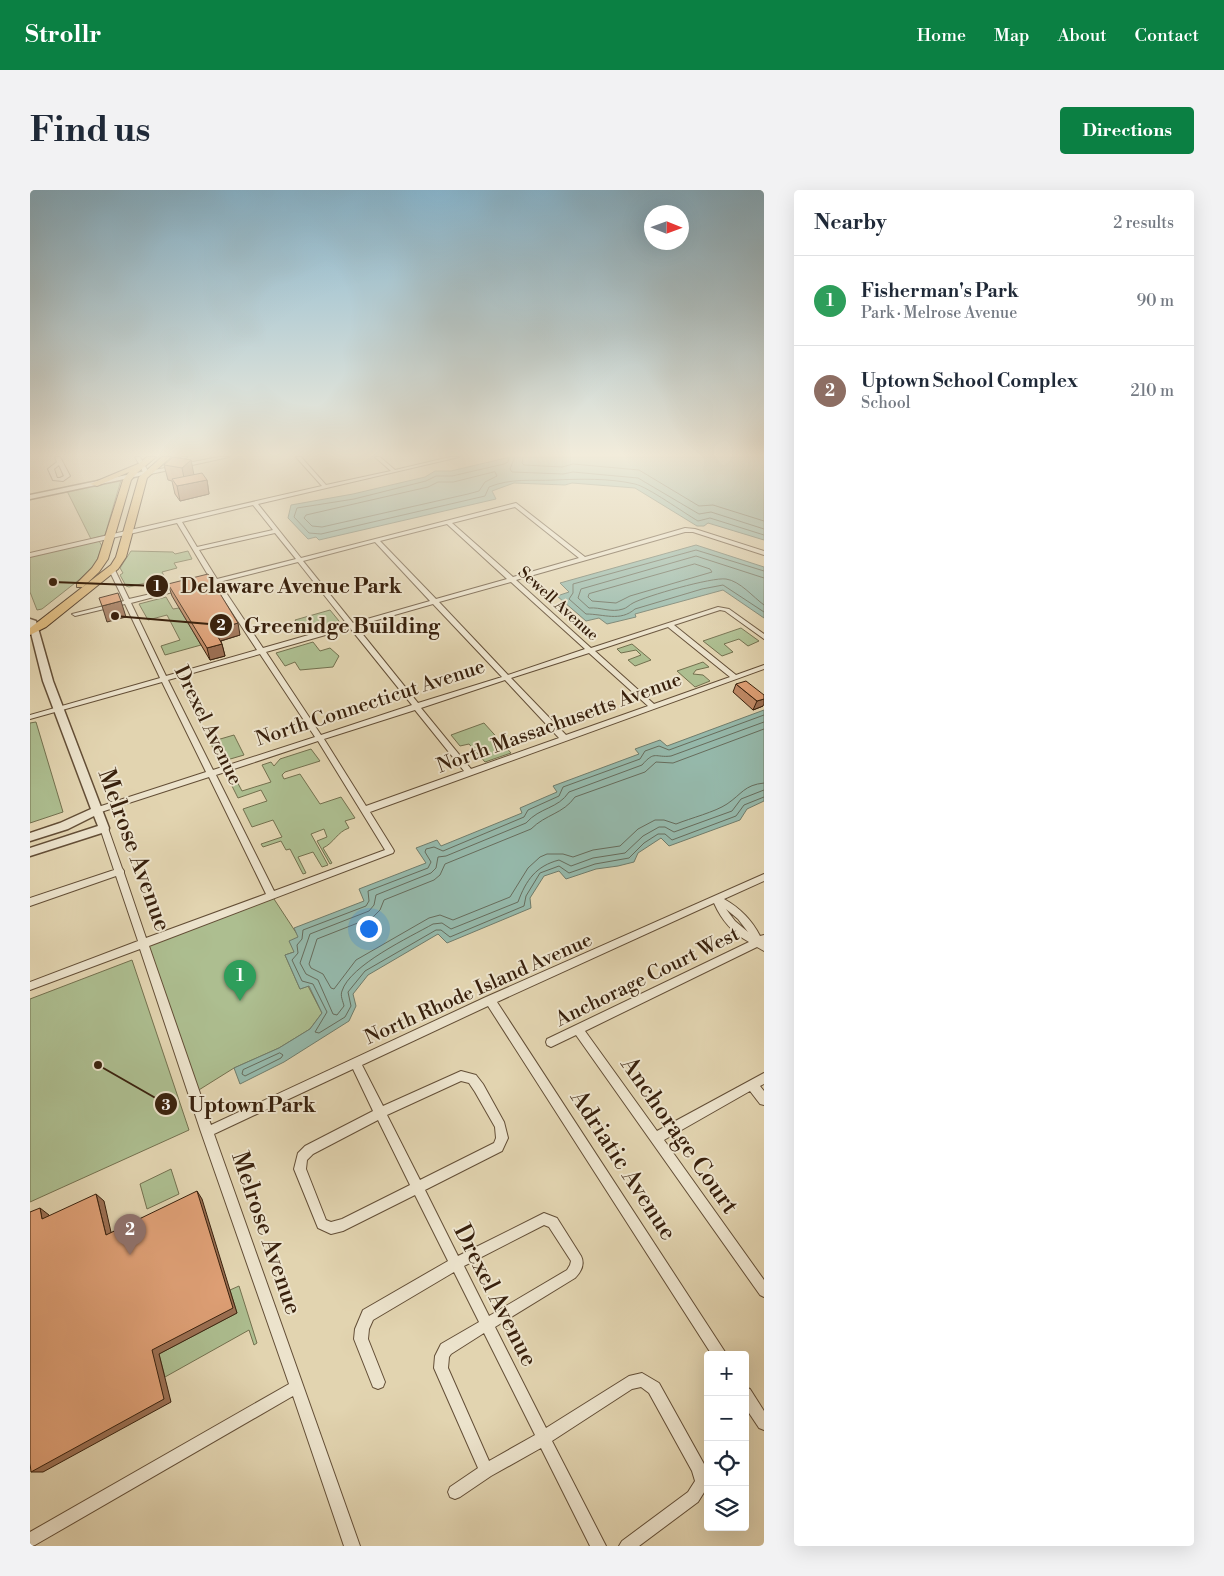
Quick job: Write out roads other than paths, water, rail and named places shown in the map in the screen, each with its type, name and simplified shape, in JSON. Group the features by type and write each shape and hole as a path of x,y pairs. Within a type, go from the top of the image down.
{"highway":[{"path":"31,627 96,570 103,559 115,520"},
{"path":"31,627 112,570 120,560 131,520"}],"street":[{"path":"30,555 177,520"},
{"path":"30,986 390,852 320,739 261,652 178,520"},
{"path":"267,520 469,772"},
{"path":"206,583 455,520"},
{"path":"535,520 584,559"},
{"name":"Sewell Avenue","path":"448,522 652,706"},
{"path":"30,717 261,652 350,624 689,530 764,554"},
{"path":"197,549 275,531"},
{"path":"376,540 564,738"},
{"name":"Drexel Avenue","path":"112,570 272,896"},
{"path":"75,614 187,587"},
{"name":"North Connecticut Avenue","path":"30,837 64,826 98,810 320,739 507,676 723,608 764,637"},
{"path":"670,625 735,677"},
{"name":"Melrose Avenue","path":"31,627 58,709 120,871 207,1132 352,1546"},
{"name":"North Massachusetts Avenue","path":"365,810 764,667"},
{"path":"30,852 104,828"},
{"path":"30,902 120,871"},
{"name":"North Rhode Island Avenue","path":"207,1132 490,1000 764,877"},
{"path":"717,899 721,911 743,934 762,942"},
{"name":"Anchorage Court West","path":"551,1042 762,942"},
{"name":"Adriatic Avenue","path":"490,1000 717,1351"},
{"name":"Anchorage Court","path":"578,1029 764,1291"},
{"name":"Drexel Avenue","path":"355,1063 598,1546"},
{"path":"460,1076 472,1080 476,1084 500,1126 502,1138 498,1147 343,1225 331,1228 322,1224 300,1169 302,1157 310,1150 380,1113 460,1076"},
{"path":"656,1138 764,1078"},
{"path":"752,1085 764,1100"},
{"path":"378,1382 361,1339 362,1329 368,1315 455,1264 544,1219 558,1226 576,1260 576,1268 571,1274 446,1349 442,1356 440,1368 486,1471"},
{"path":"454,1492 630,1383 642,1380 654,1388 699,1469 702,1482 693,1497 627,1546"},
{"path":"30,1540 296,1387"},
{"path":"746,1396 764,1423"}],"water":[{"path":"290,520 404,520 319,540 316,537 308,539"},
{"path":"688,520 764,520 764,540 708,523 704,526 697,526"},
{"path":"696,545 764,567 764,618 723,590 635,614 636,617 607,624 599,618 586,621 557,596 569,592 560,583"},
{"path":"764,710 764,801 747,809 740,820 669,846 661,838 638,853 634,862 596,869 566,879 559,871 544,876 530,898 531,908 447,943 438,934 368,975 353,994 356,1006 349,1021 284,1062 240,1084 234,1068 279,1048 310,1029 322,1013 309,986 300,989 285,955 294,952 289,941 298,937 294,928 364,901 359,889 426,863 416,848 437,840 441,846 522,813 520,808 557,792 553,786 639,754 635,749 660,740 667,746"}],"place":[{"name":"Delaware Avenue Park","path":"53,582"},
{"name":"Greenidge Building","path":"115,616"},
{"name":"Fisherman's Park","path":"240,1001"},
{"name":"Uptown Park","path":"98,1065"},
{"name":"Uptown School Complex","path":"130,1255"}]}
